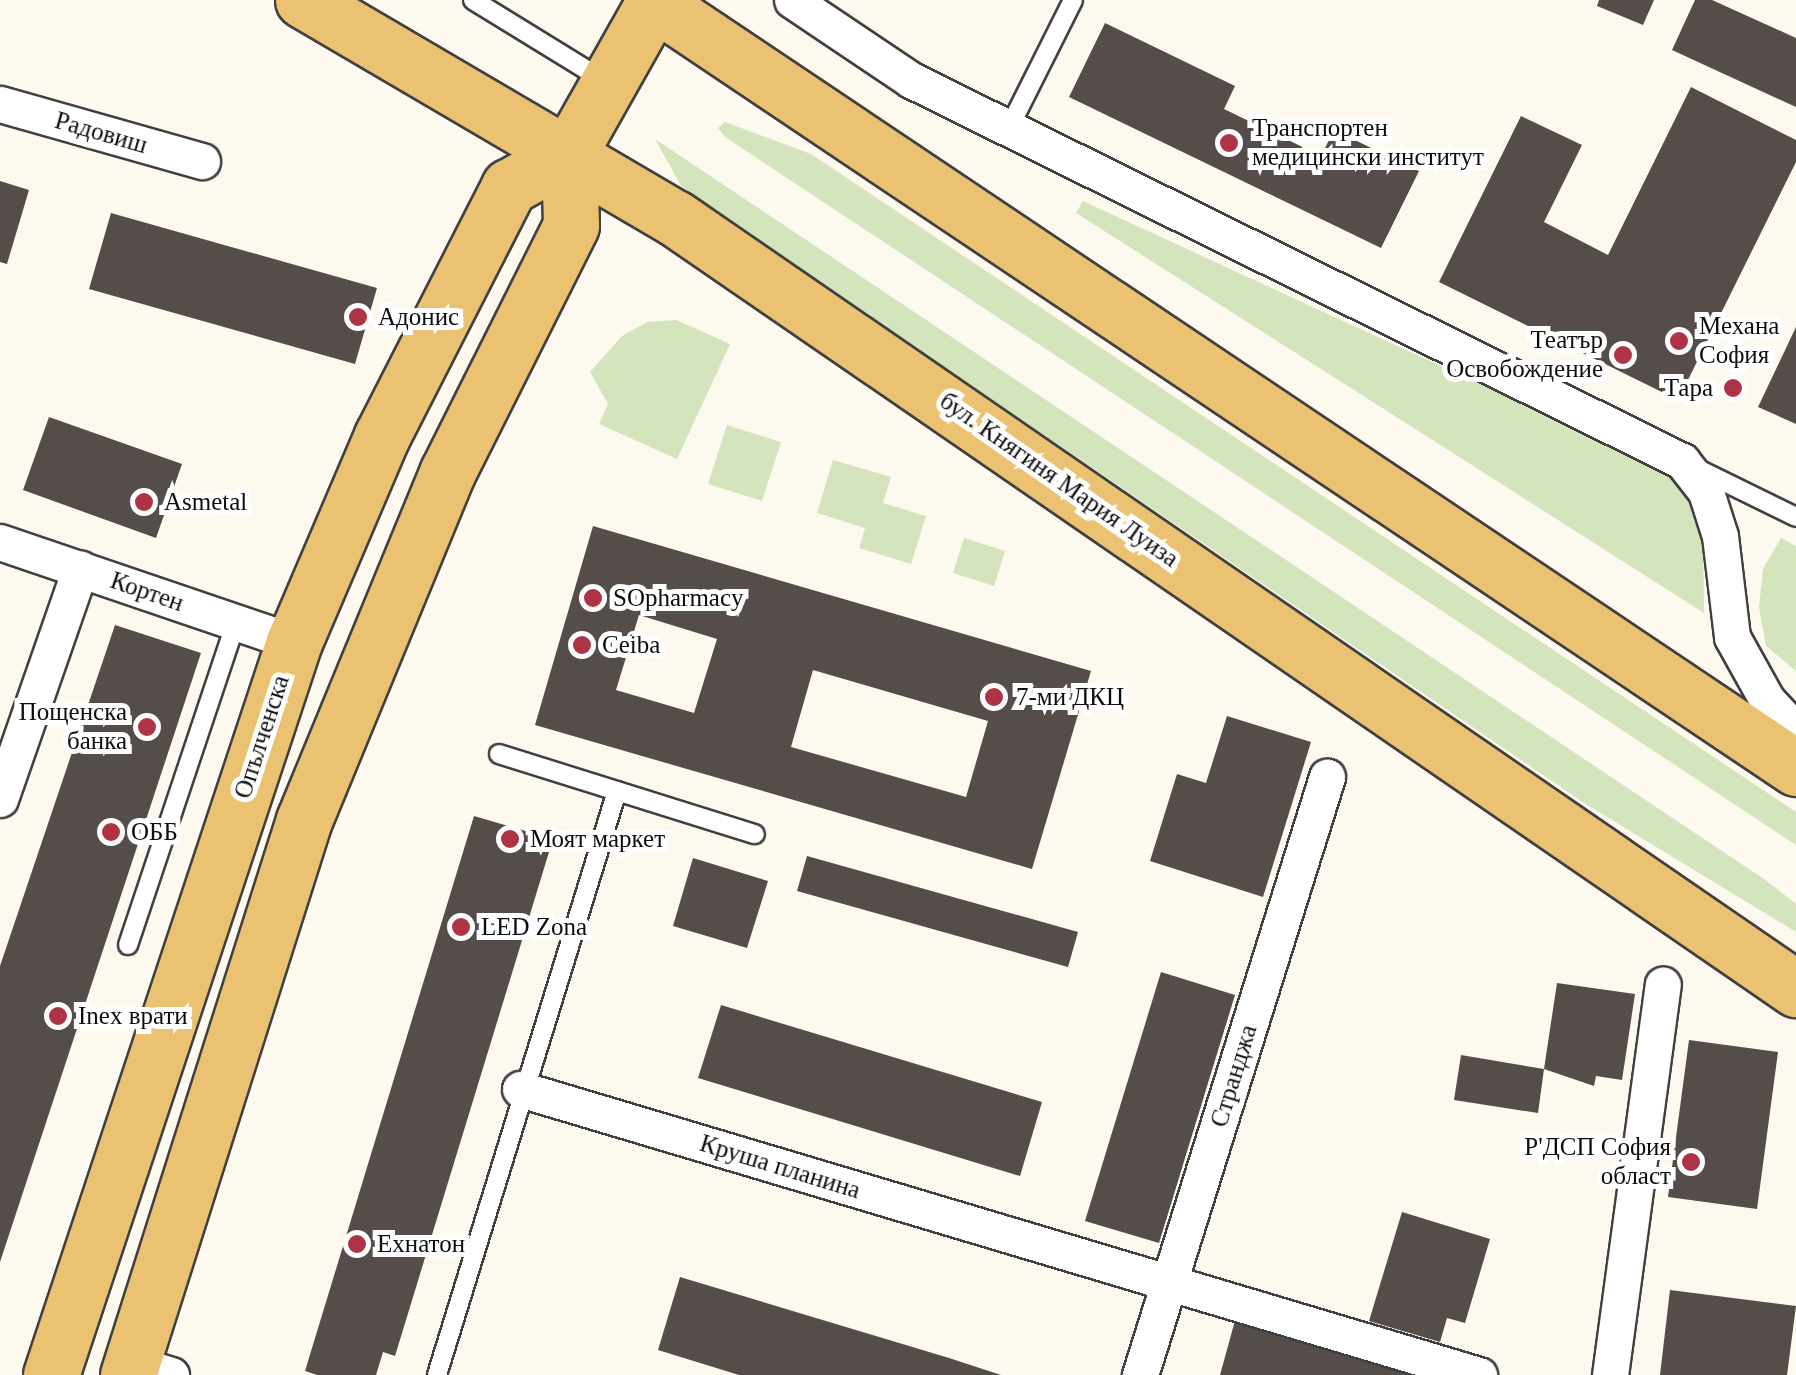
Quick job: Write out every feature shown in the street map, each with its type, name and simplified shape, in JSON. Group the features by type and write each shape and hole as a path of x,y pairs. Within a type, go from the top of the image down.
{"main road":[{"name":"бул. Княгиня Мария Луиза","path":"303,0 568,154 785,291 1796,989"},
{"path":"144,1371 310,803 446,474 571,225 568,154 652,1 1796,768"},
{"name":"Опълченска","path":"51,1375 294,642 382,436 509,187 568,154"}],"street":[{"path":"792,0 910,80 1682,461 1706,492 1720,536 1732,637 1767,700 1796,730"},
{"name":"Радовиш","path":"0,104 202,161"},
{"name":"Кортен","path":"0,542 294,642"},
{"path":"0,799 80,569"},
{"name":"Странджа","path":"1140,1375 1327,776"},
{"path":"1610,1375 1663,985"},
{"name":"Круша планина","path":"520,1089 1480,1375"}],"lane":[{"path":"474,0 608,83"},
{"path":"1008,130 1073,0"},
{"path":"1682,461 1796,517"},
{"path":"128,945 236,622"},
{"path":"499,754 755,834"},
{"path":"438,1375 520,1089 617,791"}],"green space":[{"path":"725,122 811,154 1796,812 1796,845 725,137 718,128"},
{"path":"655,139 1767,881 1796,904 1796,932 1584,803 729,220 681,186"},
{"path":"1083,201 1660,467 1688,494 1703,534 1704,613 1076,213"},
{"path":"676,320 730,344 677,459 599,424 608,404 590,372 622,336 647,322"},
{"path":"727,425 781,442 762,501 708,484"},
{"path":"833,460 891,477 883,503 926,516 911,564 859,548 865,528 817,513"},
{"path":"964,538 1005,551 994,586 953,573"},
{"path":"1781,538 1796,546 1796,671 1766,646 1759,607 1763,569"}],"building":[{"path":"1599,0 1654,0 1643,25 1597,6"},
{"path":"1695,0 1712,0 1796,38 1796,107 1672,50"},
{"name":"Транспортен медицински институт","path":"1105,23 1235,86 1224,109 1321,156 1334,130 1419,171 1381,248 1069,97"},
{"path":"1691,87 1796,140 1796,162 1678,400 1439,282 1521,116 1582,145 1544,222 1608,255"},
{"path":"0,181 29,190 7,264 0,262"},
{"path":"111,213 377,288 355,364 89,289"},
{"path":"1796,327 1796,424 1758,407"},
{"path":"49,417 182,464 156,538 23,490"},
{"name":"7-ми ДКЦ","path":"593,526 1091,671 1032,869 535,725","holes":["639,615 717,639 694,713 616,690","813,670 988,721 966,797 791,747"]},
{"path":"115,625 201,653 0,1262 0,966"},
{"path":"1227,716 1311,742 1263,897 1150,861 1177,774 1206,783"},
{"path":"474,816 553,839 395,1356 383,1352 376,1375 317,1375 305,1371"},
{"path":"807,856 1078,932 1068,967 797,891"},
{"path":"693,858 768,881 747,948 673,926"},
{"path":"1161,972 1235,995 1159,1243 1085,1221"},
{"path":"1557,983 1635,994 1622,1080 1596,1076 1594,1086 1544,1069"},
{"path":"721,1005 1042,1102 1020,1176 698,1078"},
{"path":"1689,1040 1778,1052 1757,1209 1668,1197"},
{"path":"1461,1055 1544,1069 1538,1113 1454,1100"},
{"path":"1402,1212 1490,1239 1465,1323 1447,1318 1440,1342 1369,1321"},
{"path":"680,1277 1001,1375 739,1375 658,1350"},
{"path":"1670,1290 1796,1306 1787,1375 1660,1375"},
{"path":"1236,1317 1438,1375 1220,1375"}],"place":[{"name":"Транспортен медицински институт","path":"1229,143"},
{"name":"Адонис","path":"358,317"},
{"name":"Механа София","path":"1679,341"},
{"name":"Театър Освобождение","path":"1623,355"},
{"name":"Тара","path":"1733,388"},
{"name":"Asmetal","path":"144,502"},
{"name":"SOpharmacy","path":"593,598"},
{"name":"Ceiba","path":"582,645"},
{"name":"7-ми ДКЦ","path":"994,697"},
{"name":"Пощенска банка","path":"147,727"},
{"name":"ОББ","path":"111,832"},
{"name":"Моят маркет","path":"510,839"},
{"name":"LED Zona","path":"461,927"},
{"name":"Inex врати","path":"58,1016"},
{"name":"Р'ДСП София област","path":"1691,1162"},
{"name":"Ехнатон","path":"357,1244"}]}
